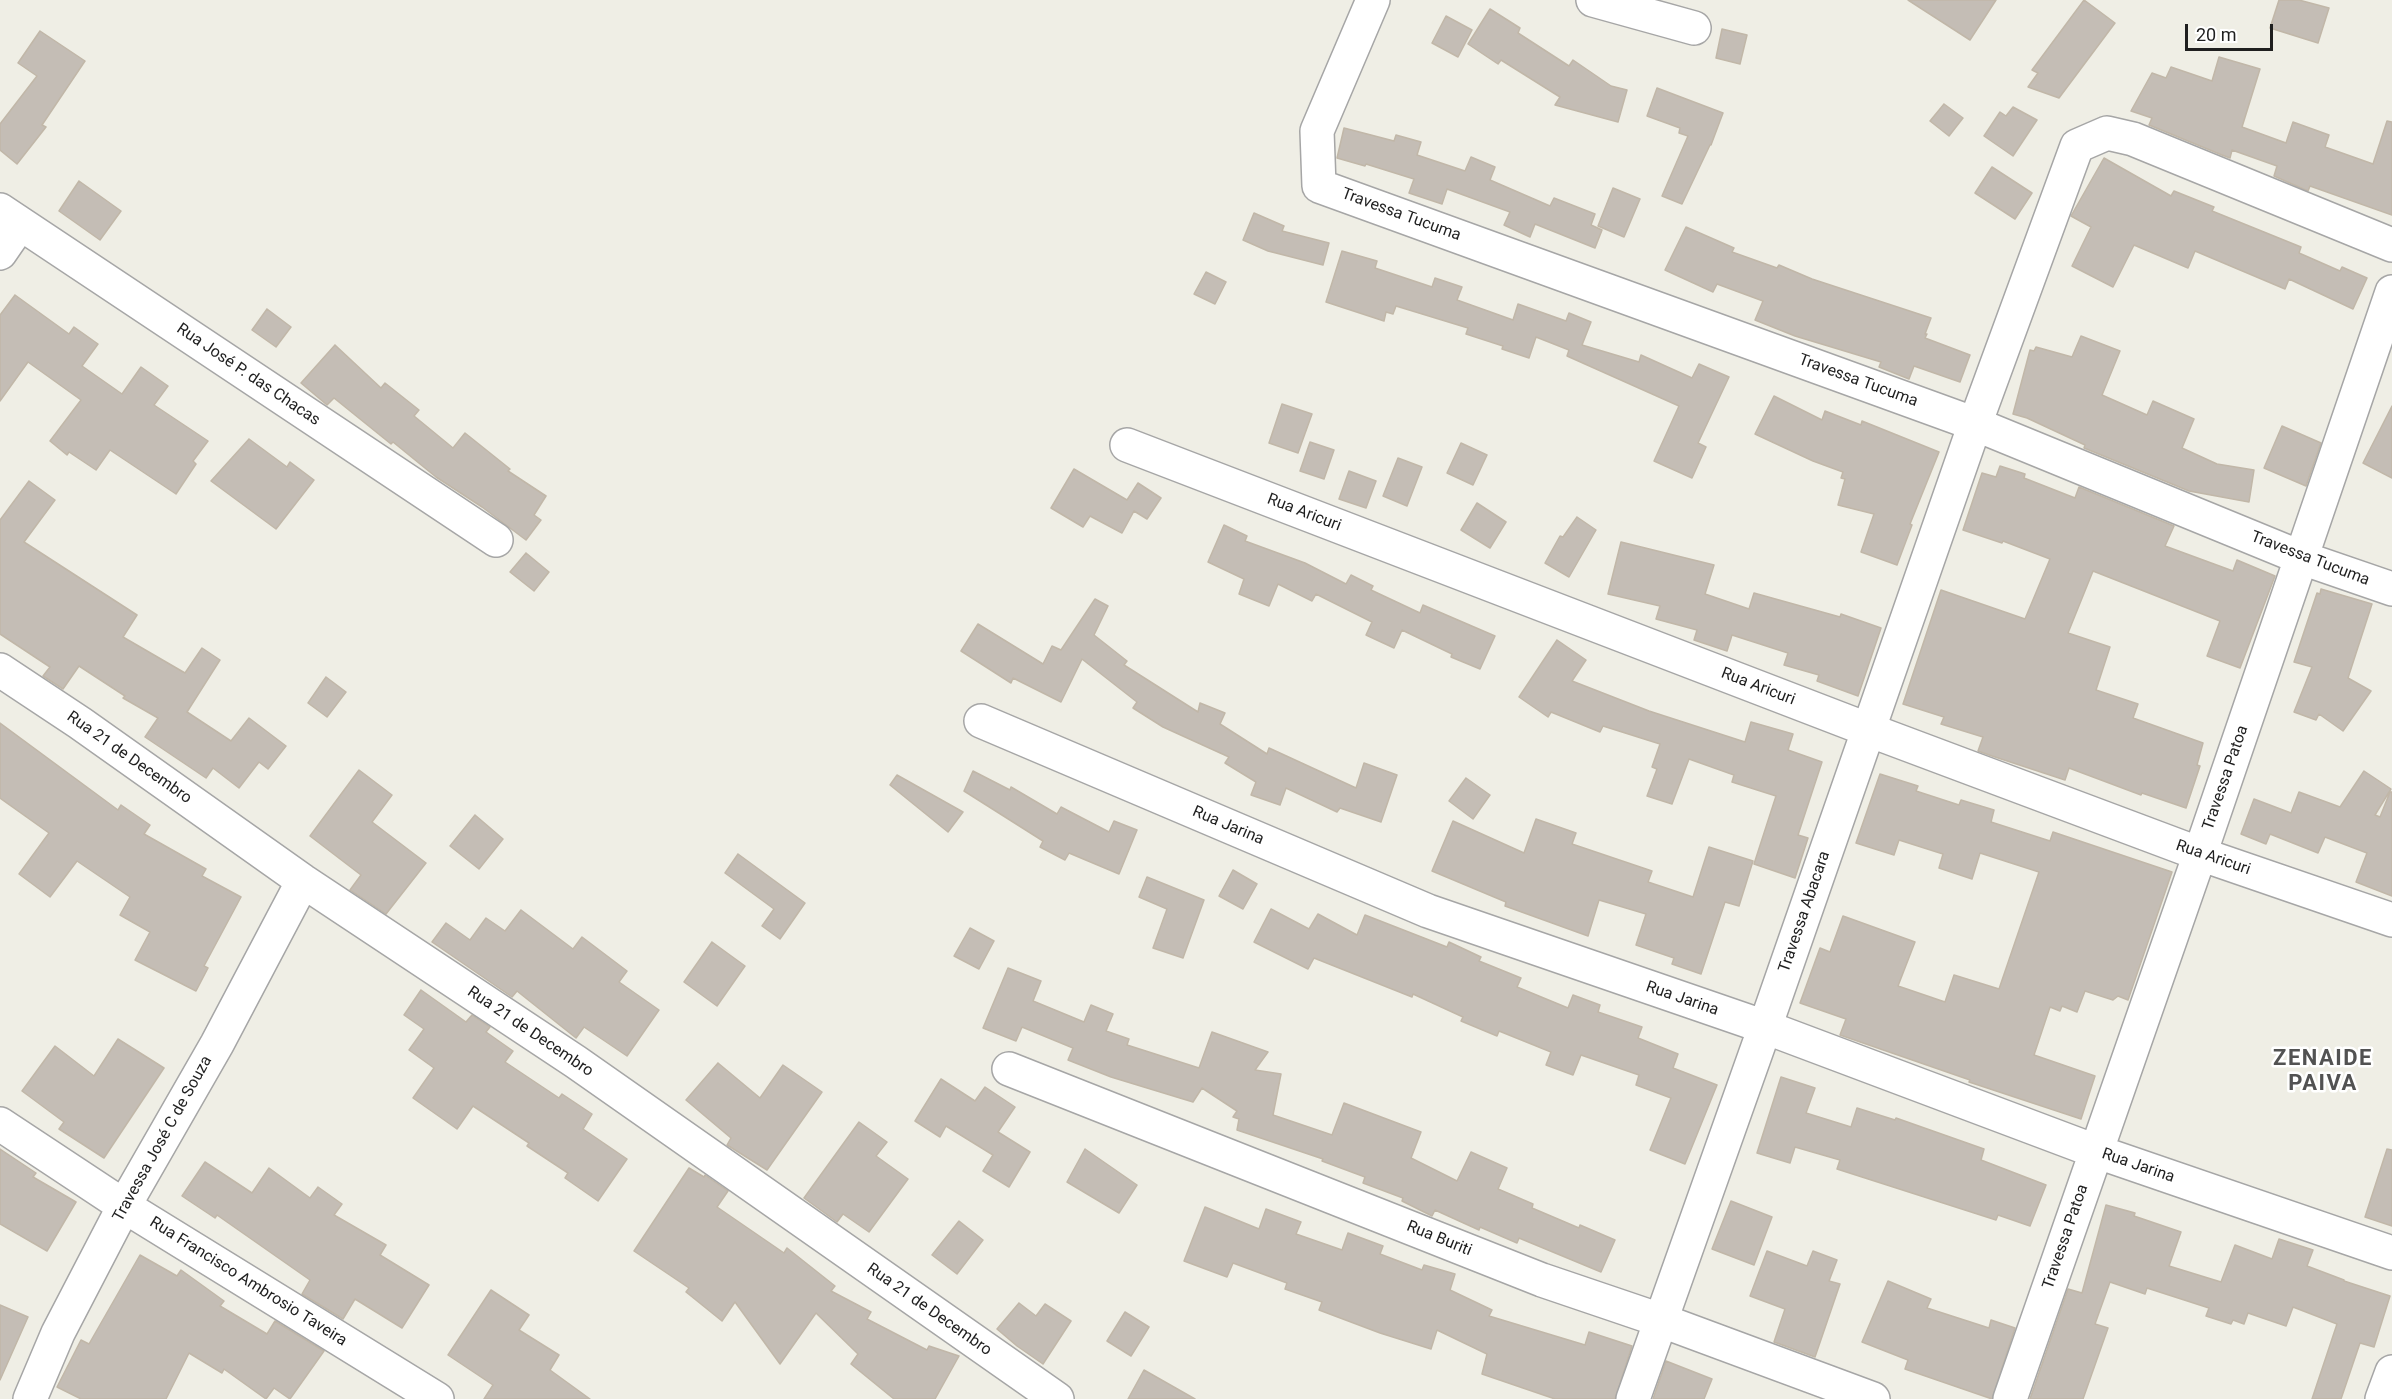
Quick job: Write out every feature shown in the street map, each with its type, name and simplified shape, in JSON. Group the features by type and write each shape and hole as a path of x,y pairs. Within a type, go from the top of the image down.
{"street":[{"name":"Travessa Tucuma","path":"1373,0 1317,131 1319,186 1975,424 2302,558 2392,589"},
{"path":"1593,0 1694,28"},
{"name":"Travessa Abacara","path":"1633,1399 1975,424 2077,146 2108,133 2133,139 2392,245"},
{"path":"0,253 10,217"},
{"name":"Rua José P. das Chacas","path":"10,217 496,540"},
{"name":"Travessa Patoa","path":"2010,1399 2200,854 2392,292"},
{"name":"Rua Aricuri","path":"1127,445 1869,730 2200,854 2392,920"},
{"name":"Rua 21 de Decembro","path":"0,670 80,723 303,881 576,1062 1057,1399"},
{"name":"Rua Jarina","path":"981,721 1428,911 1765,1027 2095,1151 2392,1253"},
{"name":"Travessa José C de Souza","path":"30,1399 58,1333 124,1206 216,1044 303,881"},
{"name":"Rua Buriti","path":"1009,1069 1542,1280 1660,1320 1873,1399"},
{"name":"Rua Francisco Ambrosio Taveira","path":"0,1124 124,1206 431,1397"},
{"path":"2382,1399 2392,1372"}],"building":[{"path":"1908,0 1996,0 1970,40"},
{"path":"2084,0 2115,23 2059,98 2028,87 2038,73 2032,70"},
{"path":"2279,0 2299,0 2329,8 2318,43 2270,28"},
{"path":"1490,9 1520,28 1518,33 1569,66 1573,60 1611,86 1627,90 1618,122 1555,105 1560,97 1501,60 1498,64 1468,44"},
{"path":"1446,16 1472,30 1458,57 1432,43"},
{"path":"1722,29 1747,35 1740,64 1716,58"},
{"path":"40,31 85,61 42,125 46,127 17,164 0,150 0,124 37,76 18,63"},
{"path":"2219,57 2260,69 2242,127 2286,143 2293,122 2329,135 2325,147 2373,164 2387,121 2392,122 2392,215 2310,186 2308,191 2274,176 2277,166 2232,150 2230,158 2222,155 2149,125 2152,118 2131,111 2152,73 2166,78 2171,67 2212,81"},
{"path":"1657,88 1723,113 1711,145 1682,204 1662,196 1688,136 1679,133 1680,128 1647,116"},
{"path":"1944,104 1963,118 1949,136 1930,121"},
{"path":"2013,107 2037,120 2013,156 1984,136 2000,112 2006,116"},
{"path":"1344,128 1394,141 1396,135 1421,142 1417,155 1465,171 1471,157 1495,167 1490,180 1550,206 1554,198 1595,214 1591,225 1602,230 1595,248 1535,224 1530,237 1504,225 1510,212 1447,189 1442,204 1409,193 1414,179 1366,164 1365,166 1337,158"},
{"path":"2104,158 2171,196 2174,191 2214,207 2212,211 2301,247 2299,253 2340,271 2342,267 2367,278 2353,309 2289,279 2285,289 2195,251 2188,268 2134,245 2113,287 2072,266 2091,227 2071,216"},
{"path":"1992,167 2032,193 2015,219 1975,193"},
{"path":"79,181 121,211 100,240 59,211"},
{"path":"1613,188 1640,199 1624,237 1598,226"},
{"path":"1254,213 1284,226 1282,231 1329,243 1323,265 1268,251 1243,240"},
{"path":"1686,227 1734,248 1732,252 1777,268 1779,265 1812,279 1931,318 1925,338 1970,355 1960,382 1914,366 1909,379 1879,367 1881,362 1795,336 1755,320 1763,301 1717,284 1713,292 1665,270"},
{"path":"1342,251 1377,261 1375,268 1432,287 1435,278 1462,287 1457,300 1513,320 1518,304 1566,321 1569,313 1591,322 1582,345 1639,362 1641,355 1692,378 1699,364 1729,377 1698,443 1706,447 1692,478 1654,461 1679,406 1567,356 1569,350 1536,337 1529,358 1502,349 1503,346 1466,334 1468,328 1396,306 1393,314 1386,312 1384,321 1326,302"},
{"path":"1206,272 1226,282 1215,304 1194,294"},
{"path":"15,295 69,334 74,327 98,344 82,366 122,394 141,367 168,386 154,405 208,441 193,461 196,464 176,494 110,450 96,470 69,452 67,455 50,441 81,400 28,362 0,401 0,315"},
{"path":"267,309 291,327 276,347 252,330"},
{"path":"2081,336 2120,351 2102,395 2147,415 2153,401 2194,419 2182,448 2217,464 2254,470 2249,502 2189,491 2084,448 2085,445 2027,418 2013,414 2030,350 2034,351 2036,347 2072,357"},
{"path":"335,345 381,388 385,383 419,410 414,416 453,448 465,433 510,469 508,471 546,496 534,515 541,520 526,540 482,507 436,477 393,442 391,444 334,398 327,405 301,383"},
{"path":"1774,396 1822,420 1825,411 1861,425 1862,421 1939,452 1910,524 1912,525 1897,565 1861,552 1874,514 1838,505 1845,479 1841,478 1843,472 1755,434"},
{"path":"1282,404 1312,414 1298,453 1269,443"},
{"path":"2392,406 2392,478 2363,463"},
{"path":"2282,426 2321,443 2306,486 2264,468"},
{"path":"249,439 287,467 290,462 314,480 276,529 211,481"},
{"path":"1310,442 1334,450 1324,479 1300,471"},
{"path":"1461,443 1487,455 1473,485 1447,473"},
{"path":"1398,458 1422,467 1407,506 1383,496"},
{"path":"2000,466 2025,474 2024,478 2075,498 2079,487 2174,526 2165,546 2233,571 2237,560 2275,576 2240,668 2207,656 2220,621 2093,571 2068,633 2110,647 2096,690 2138,704 2133,718 2203,743 2197,765 2200,766 2186,808 2142,793 2141,795 2069,768 2065,780 1978,751 1983,737 1941,724 1944,717 1903,704 1941,590 2025,619 2050,559 2003,541 2002,543 1963,530 1982,473 1996,477"},
{"path":"1074,469 1127,500 1138,483 1161,498 1147,519 1134,511 1122,533 1090,516 1083,527 1051,508"},
{"path":"1349,471 1376,481 1366,508 1339,499"},
{"path":"29,481 55,500 24,542 137,615 123,637 185,673 202,648 220,660 187,712 231,741 249,718 286,746 268,769 259,762 239,788 213,768 206,778 145,737 158,718 123,698 125,696 79,666 63,689 43,676 50,667 0,634 0,520"},
{"path":"1477,503 1506,522 1490,548 1461,530"},
{"path":"1577,517 1596,530 1569,577 1545,563 1560,536 1563,537"},
{"path":"1224,525 1247,536 1245,541 1305,563 1346,584 1351,575 1373,586 1371,590 1420,613 1423,605 1495,636 1480,669 1451,657 1452,654 1402,630 1394,648 1366,635 1372,622 1316,594 1312,601 1278,584 1269,606 1239,594 1244,579 1208,562"},
{"path":"1621,542 1714,565 1705,594 1749,609 1754,593 1840,617 1841,614 1881,628 1858,696 1817,681 1819,675 1784,665 1788,653 1732,635 1727,651 1694,640 1697,630 1656,619 1660,606 1608,594"},
{"path":"526,553 549,572 534,591 510,572"},
{"path":"2321,589 2372,604 2348,678 2371,691 2343,731 2319,714 2316,720 2294,712 2312,667 2294,662 2317,593 2320,594"},
{"path":"1095,599 1108,606 1094,635 1127,661 1124,665 1198,712 1200,703 1225,713 1220,724 1267,754 1269,748 1356,788 1364,763 1397,775 1381,822 1340,808 1337,812 1286,788 1280,805 1251,795 1256,782 1225,763 1229,757 1163,727 1133,708 1137,702 1082,659 1061,702 1013,678 1011,683 961,651 978,624 1043,664 1052,646 1061,650"},
{"path":"1557,640 1586,660 1572,681 1649,711 1745,742 1751,722 1793,734 1788,750 1822,762 1798,835 1808,838 1795,878 1754,864 1776,796 1732,782 1734,775 1689,759 1672,804 1647,796 1657,769 1652,767 1660,744 1603,726 1600,732 1551,712 1548,717 1519,697"},
{"path":"326,677 346,692 327,717 308,703"},
{"path":"0,723 118,810 121,805 150,825 144,834 206,869 202,876 241,897 204,966 208,968 196,991 135,960 150,932 120,915 130,897 77,861 50,897 19,874 49,833 0,798"},
{"path":"359,770 392,795 372,822 426,863 386,914 350,890 361,875 310,836"},
{"path":"973,771 1010,790 1011,787 1057,814 1061,807 1109,832 1114,821 1137,830 1119,874 1069,853 1065,860 1040,847 1043,841 964,791"},
{"path":"2364,771 2391,789 2375,815 2380,817 2390,792 2392,792 2392,896 2356,882 2367,853 2325,837 2318,853 2270,834 2266,844 2241,834 2254,799 2291,813 2299,792 2340,807"},
{"path":"1880,774 1918,786 1916,791 1959,805 1961,800 1994,810 1991,822 2050,841 2053,832 2172,872 2128,1000 2118,996 2113,1000 2085,991 2077,1012 2062,1006 2060,1011 2050,1007 2034,1055 2095,1076 2081,1119 1969,1082 1970,1080 1840,1035 1846,1019 1800,1003 1820,948 1830,952 1843,916 1915,942 1898,986 1945,1002 1954,975 1999,989 2039,872 1980,853 1972,879 1939,868 1943,854 1899,840 1894,855 1856,843"},
{"path":"897,775 963,812 948,832 890,785"},
{"path":"1466,778 1490,795 1473,819 1449,801"},
{"path":"475,815 503,839 479,869 450,846"},
{"path":"1536,819 1576,833 1572,844 1652,871 1648,882 1693,897 1709,847 1753,861 1739,906 1725,902 1701,974 1672,964 1674,958 1636,945 1646,914 1599,900 1588,936 1505,906 1506,902 1432,871 1453,821 1524,853"},
{"path":"738,854 805,903 780,939 762,926 774,909 725,873"},
{"path":"1233,870 1257,884 1243,909 1219,896"},
{"path":"1147,877 1204,900 1183,958 1153,948 1167,909 1139,897"},
{"path":"1271,909 1309,929 1318,914 1357,935 1365,915 1447,947 1449,942 1481,957 1479,961 1521,978 1517,987 1568,1008 1573,995 1600,1005 1598,1012 1642,1027 1638,1038 1678,1054 1673,1068 1717,1085 1685,1164 1650,1150 1671,1098 1636,1085 1639,1075 1581,1055 1573,1075 1546,1065 1551,1052 1499,1031 1497,1036 1461,1021 1463,1017 1413,994 1412,997 1314,958 1308,969 1254,942"},
{"path":"521,910 573,949 582,937 627,971 619,982 659,1010 627,1056 584,1027 576,1038 517,991 512,997 432,942 446,923 470,940 486,918 505,931"},
{"path":"970,928 994,941 979,969 954,956"},
{"path":"712,942 745,966 717,1006 684,982"},
{"path":"1008,968 1041,981 1033,1001 1084,1022 1091,1005 1113,1014 1106,1031 1129,1039 1127,1045 1199,1068 1212,1032 1268,1052 1255,1070 1281,1074 1273,1115 1332,1135 1344,1103 1421,1132 1411,1158 1457,1181 1471,1152 1507,1168 1498,1189 1533,1204 1532,1208 1615,1240 1601,1272 1519,1238 1517,1243 1480,1227 1479,1230 1435,1210 1432,1216 1402,1201 1403,1198 1363,1183 1365,1177 1322,1161 1323,1159 1237,1130 1239,1119 1233,1117 1237,1111 1202,1088 1193,1102 1111,1077 1068,1060 1073,1048 1022,1027 1016,1041 983,1028"},
{"path":"421,990 466,1022 472,1015 490,1027 486,1032 513,1051 505,1062 559,1098 562,1094 592,1114 583,1129 627,1159 598,1201 565,1178 568,1173 527,1146 529,1143 473,1106 457,1129 413,1098 434,1068 409,1050 424,1029 404,1015"},
{"path":"118,1039 164,1068 104,1158 59,1129 64,1122 22,1091 55,1046 94,1076"},
{"path":"718,1063 760,1098 783,1065 822,1092 767,1170 727,1145 731,1138 686,1100"},
{"path":"1781,1077 1815,1088 1806,1113 1851,1127 1857,1108 1895,1120 1896,1118 1984,1149 1981,1160 2046,1185 2030,1226 1998,1215 1996,1220 1837,1169 1840,1160 1795,1147 1790,1163 1757,1153"},
{"path":"941,1079 975,1101 985,1087 1015,1107 998,1132 1030,1152 1009,1187 983,1171 993,1155 946,1126 940,1137 915,1121"},
{"path":"859,1122 887,1142 876,1156 908,1179 869,1232 843,1214 837,1222 804,1198"},
{"path":"0,1149 36,1173 33,1177 76,1202 47,1251 0,1224"},
{"path":"1085,1149 1137,1185 1119,1213 1067,1182"},
{"path":"2387,1149 2392,1150 2392,1226 2365,1217"},
{"path":"205,1162 252,1193 269,1168 310,1198 318,1187 342,1204 334,1215 386,1245 380,1255 429,1285 402,1328 355,1299 343,1319 302,1294 310,1280 217,1215 215,1218 182,1196"},
{"path":"689,1168 704,1177 705,1175 728,1191 717,1207 784,1253 787,1248 835,1286 831,1291 871,1312 867,1319 927,1350 929,1346 959,1356 935,1399 894,1399 851,1364 858,1354 816,1313 780,1364 735,1302 722,1321 686,1292 689,1288 634,1251"},
{"path":"1731,1201 1772,1217 1754,1265 1712,1249"},
{"path":"2106,1205 2135,1213 2134,1216 2181,1232 2169,1266 2221,1282 2235,1245 2272,1259 2279,1239 2313,1250 2307,1266 2390,1296 2374,1347 2360,1343 2341,1399 2312,1399 2337,1324 2293,1307 2286,1326 2248,1313 2244,1324 2233,1320 2231,1324 2206,1316 2209,1308 2147,1288 2145,1294 2110,1282 2095,1324 2108,1328 2083,1399 2030,1399 2068,1289 2082,1293"},
{"path":"1205,1207 1259,1229 1266,1209 1301,1222 1296,1234 1342,1250 1348,1233 1383,1246 1380,1254 1422,1270 1424,1265 1455,1274 1450,1290 1492,1310 1489,1316 1585,1345 1589,1332 1632,1346 1615,1399 1555,1399 1482,1374 1487,1354 1437,1330 1431,1349 1319,1310 1322,1302 1285,1289 1287,1283 1233,1263 1227,1277 1184,1261"},
{"path":"959,1221 983,1240 957,1274 932,1255"},
{"path":"1767,1251 1807,1266 1813,1251 1837,1260 1829,1281 1840,1284 1815,1357 1774,1342 1785,1309 1750,1296"},
{"path":"140,1255 177,1276 181,1270 224,1301 220,1306 267,1334 275,1321 324,1351 290,1399 274,1388 266,1399 224,1369 222,1373 189,1353 166,1399 81,1399 57,1387 81,1340 89,1344"},
{"path":"1888,1281 1931,1299 1927,1308 1989,1328 1991,1320 2015,1328 1992,1399 1905,1369 1908,1360 1862,1342"},
{"path":"491,1290 529,1315 519,1330 559,1355 550,1370 590,1399 484,1399 493,1385 448,1355"},
{"path":"1019,1303 1036,1316 1045,1304 1071,1321 1043,1364 997,1329"},
{"path":"0,1305 28,1317 0,1380"},
{"path":"1125,1312 1149,1327 1131,1356 1107,1341"},
{"path":"1666,1361 1712,1379 1704,1399 1653,1399"},
{"path":"1144,1370 1195,1399 1128,1399"}],"district":[{"name":"ZENAIDE PAIVA","path":"2323,1072"}]}
